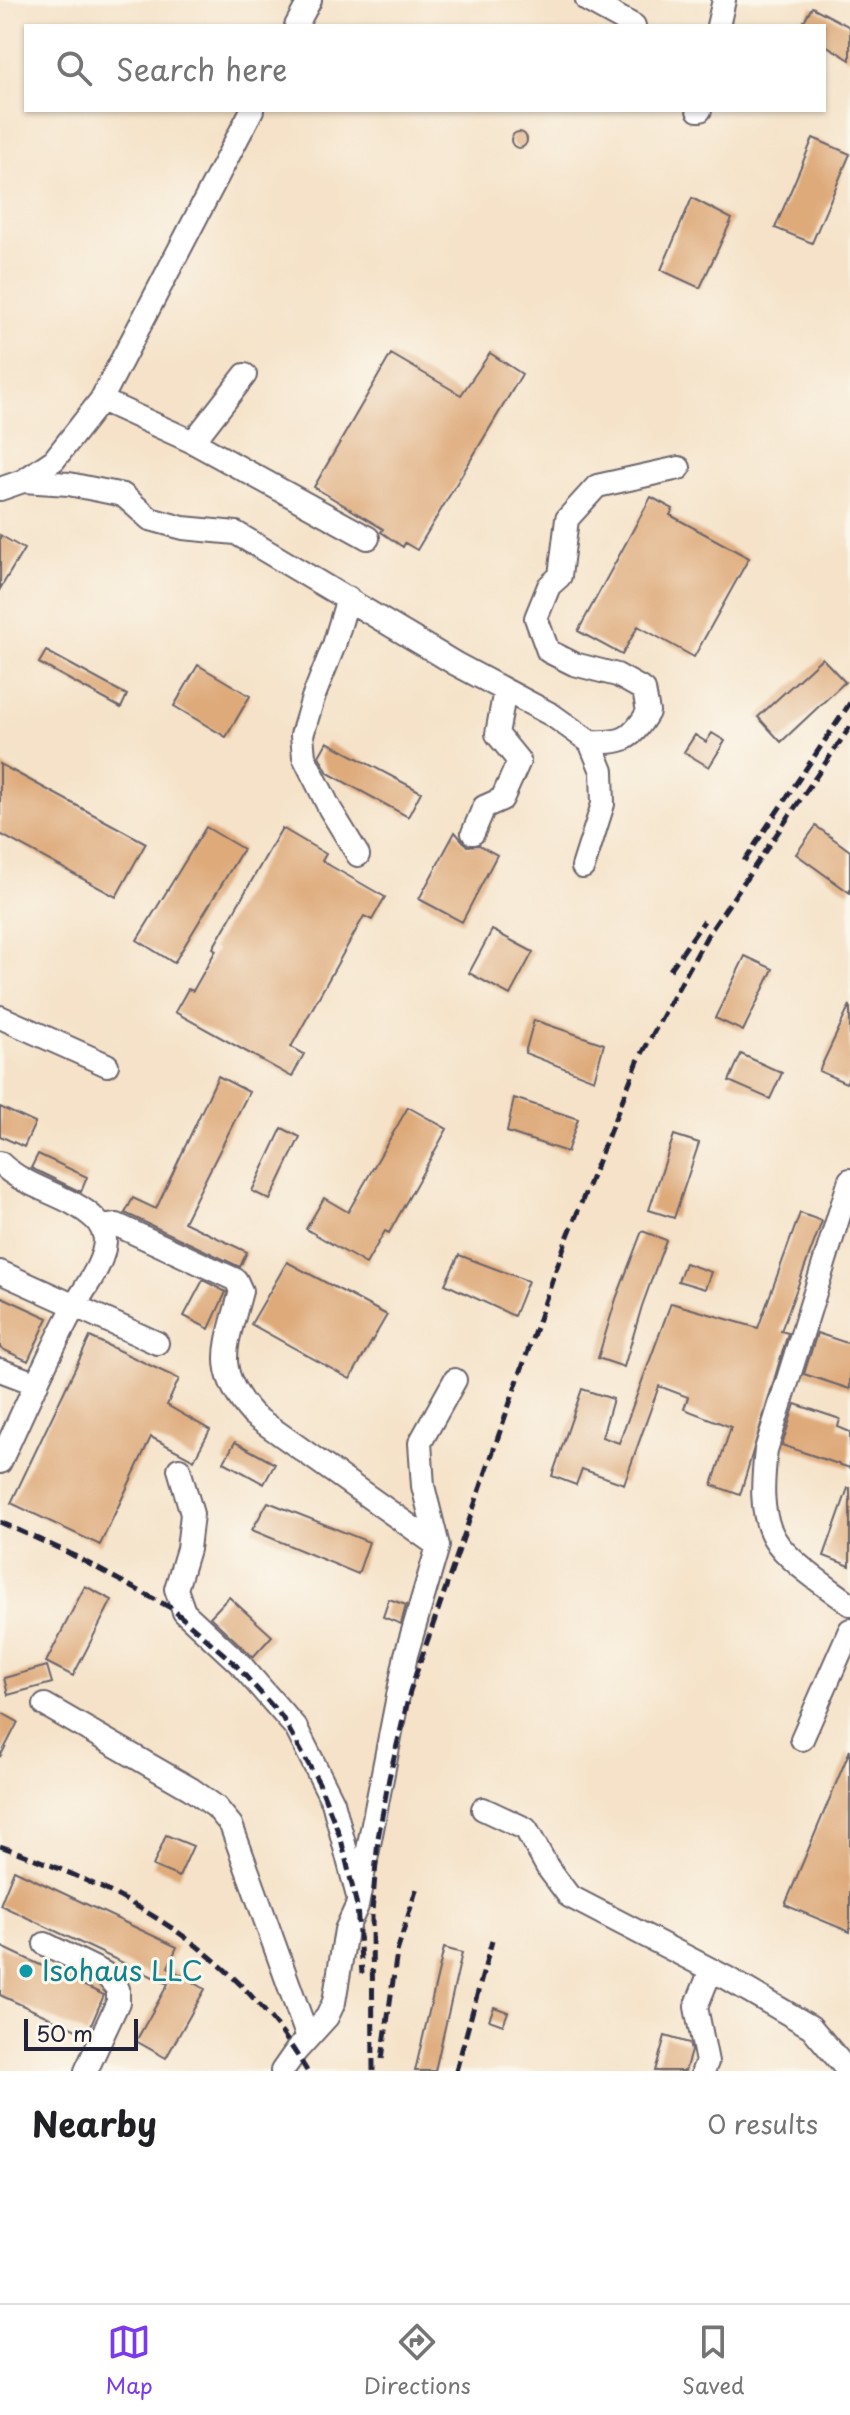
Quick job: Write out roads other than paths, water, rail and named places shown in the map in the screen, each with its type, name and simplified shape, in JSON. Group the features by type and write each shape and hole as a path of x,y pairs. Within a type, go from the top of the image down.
{"street":[{"path":"297,24 310,0"},
{"path":"587,0 630,24"},
{"path":"718,24 724,0"},
{"path":"0,489 23,481 54,460 101,400 251,112"},
{"path":"193,442 245,375"},
{"path":"101,400 193,442 368,538"},
{"path":"590,742 620,743 638,728 648,712 644,690 617,675 574,664 548,651 536,618 549,586 560,576 567,519 597,486 679,468"},
{"path":"23,481 69,484 123,495 150,519 183,528 236,533 456,664 552,715 590,742 602,771 603,804 583,867"},
{"path":"348,598 302,735 304,757 358,855"},
{"path":"473,833 484,807 502,799 519,761 497,734 505,690"},
{"path":"0,1017 107,1065"},
{"path":"0,1163 16,1178 74,1205 95,1219 105,1240 95,1272 74,1307 0,1462"},
{"path":"850,1180 766,1450 763,1477 766,1516 774,1539 791,1557 850,1604"},
{"path":"101,1227 117,1225 236,1280 241,1291 224,1362 235,1395 253,1415 438,1546"},
{"path":"0,1272 157,1343"},
{"path":"0,1370 37,1384"},
{"path":"282,2071 327,2017 334,2002 346,1930 358,1898 406,1655 438,1546 423,1486 420,1443 455,1380"},
{"path":"179,1469 192,1514 188,1549 176,1589 184,1612 240,1664 296,1728 333,1802 358,1898"},
{"path":"802,1739 850,1630"},
{"path":"45,1705 191,1789 216,1807 231,1825 308,2038"},
{"path":"483,1809 526,1829 548,1868 569,1896 711,1970 811,2027 848,2071"},
{"path":"45,1944 104,1973 118,1989 118,2002 87,2071"},
{"path":"703,2071 707,2062 696,2007 711,1970"}],"railway":[{"path":"744,861 850,703"},
{"path":"373,2071 372,1912 378,1838 389,1778 410,1691 566,1241 638,1061 707,936 850,727"},
{"path":"670,970 704,921"},
{"path":"0,1522 67,1552 171,1608 234,1663 282,1717 319,1783 341,1839 357,1906 362,1974"},
{"path":"0,1846 93,1884 175,1930 247,1991 278,2028 307,2071"},
{"path":"382,2059 397,1952 417,1887"},
{"path":"456,2071 492,1941"}],"place":[{"name":"Isohaus LLC","path":"26,1971"}]}
